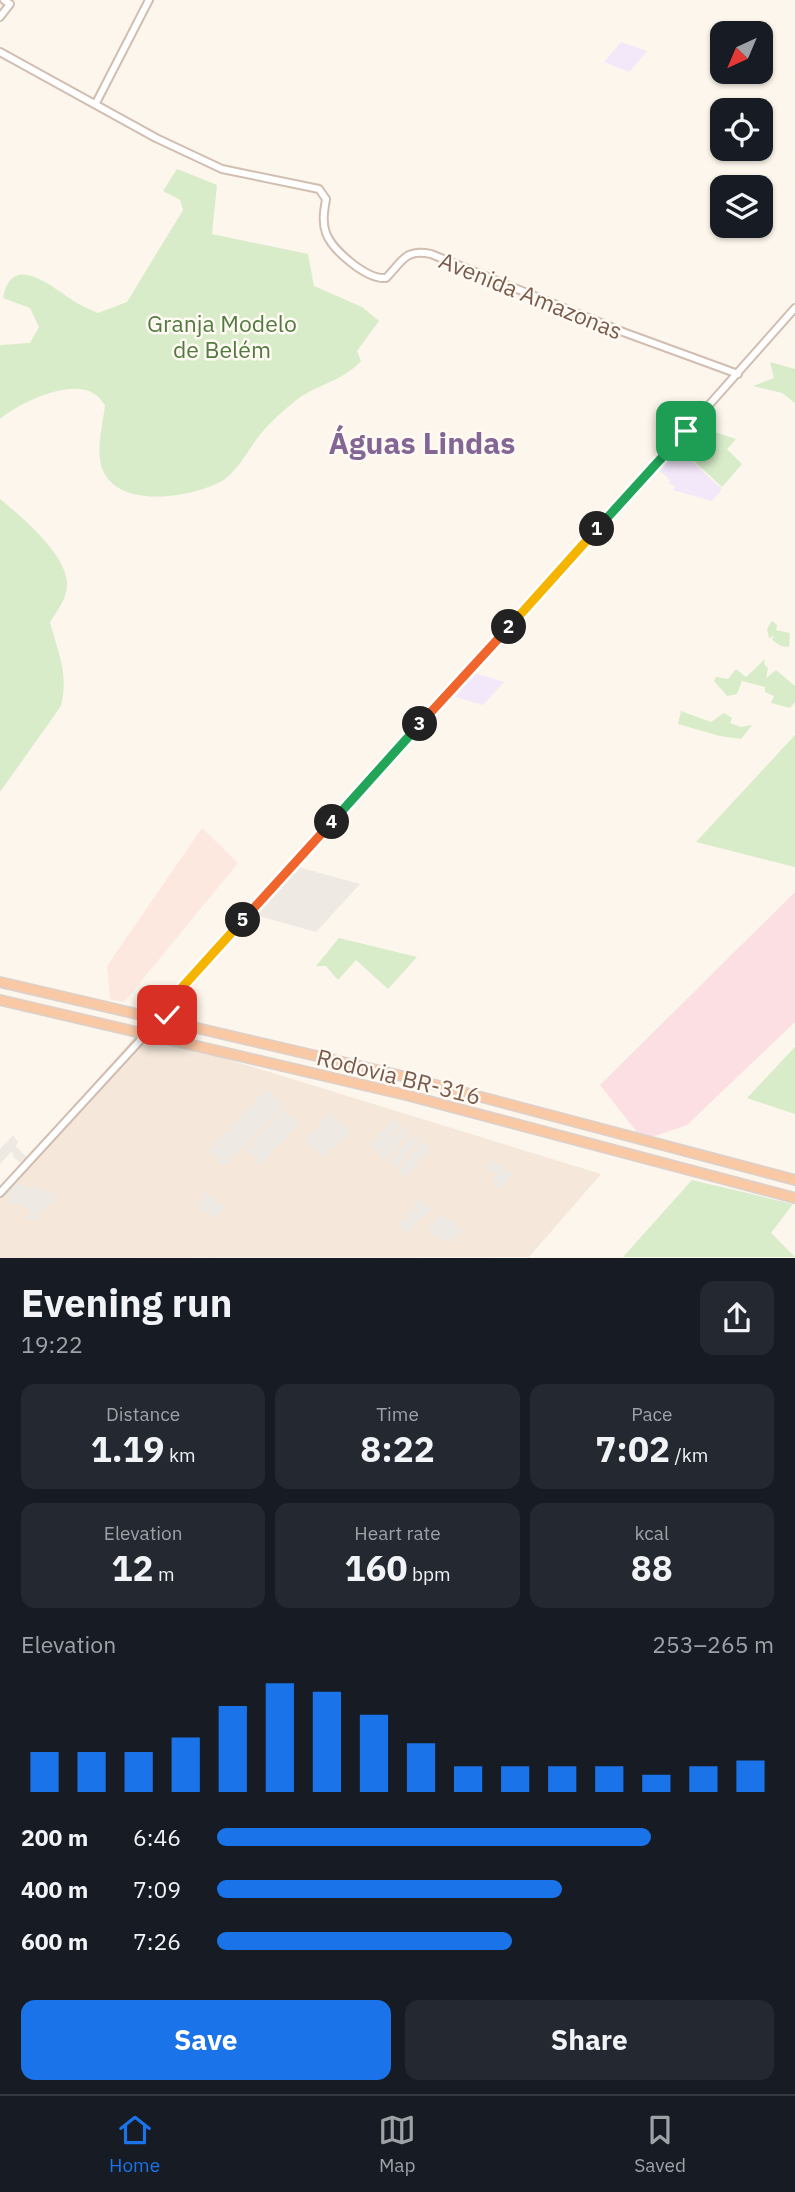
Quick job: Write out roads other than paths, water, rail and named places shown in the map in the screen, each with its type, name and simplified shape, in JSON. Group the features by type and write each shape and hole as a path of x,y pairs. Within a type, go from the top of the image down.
{"highway":[{"name":"Rodovia BR-316","path":"0,982 449,1088 795,1180"},
{"name":"Rodovia BR-316","path":"0,1000 406,1095 795,1198"}],"street":[{"path":"0,52 96,103 149,0"},
{"path":"0,17 7,2"},
{"name":"Avenida Amazonas","path":"96,103 156,138 222,169 310,185 323,192 326,199 325,228 329,240 341,253 376,278 386,278 408,254 417,251 431,254 624,332 738,374"},
{"path":"148,1016 168,1003 795,308"},
{"path":"168,1003 166,1012 170,1022"},
{"path":"0,1193 145,1035"}],"district":[{"name":"Águas Lindas","path":"422,442"}],"park label":[{"name":"Granja Modelo de Belém","path":"222,336"}]}
